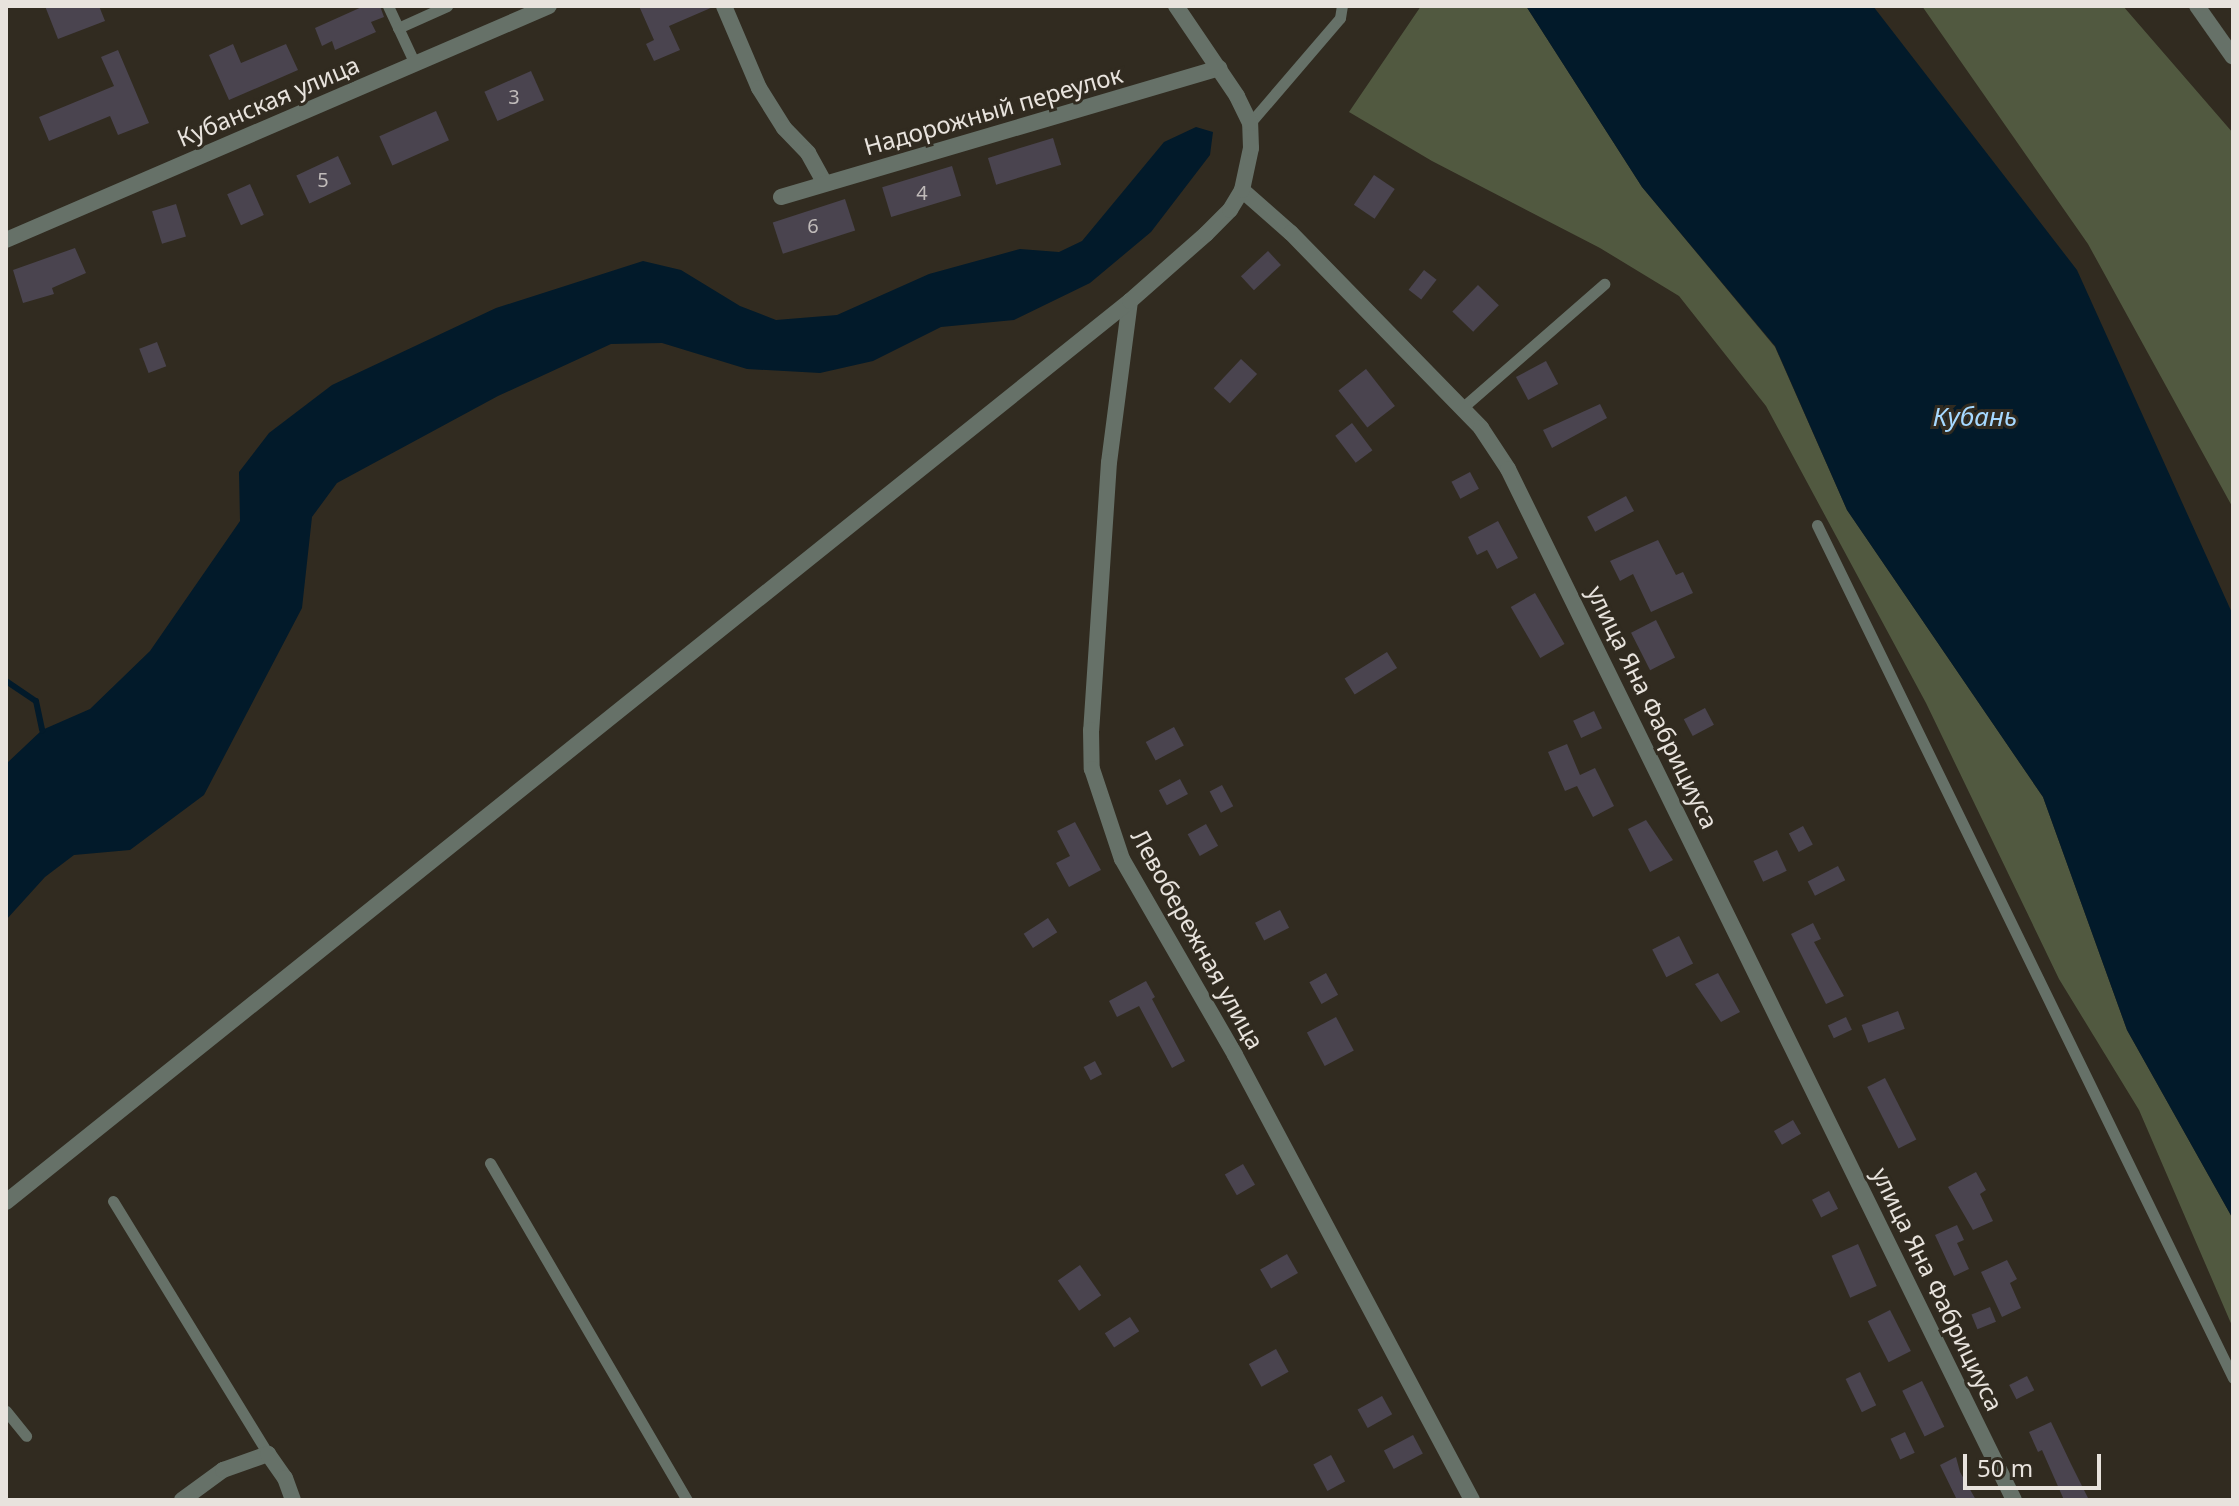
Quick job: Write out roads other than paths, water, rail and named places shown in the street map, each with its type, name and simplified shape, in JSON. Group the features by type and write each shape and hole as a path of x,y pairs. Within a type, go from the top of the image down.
{"street":[{"name":"Кубанская улица","path":"6,240 549,6"},
{"path":"724,6 759,88 784,128 808,153 825,184"},
{"path":"6,1202 1130,301 1230,210 1242,190 1251,148 1250,123 1219,68 1176,6"},
{"path":"2197,6 2233,57"},
{"name":"Надорожный переулок","path":"781,197 1219,68"},
{"name":"улица Яна Фабрициуса","path":"1242,190 1291,233 1462,408 1481,428 1508,469 1548,544 2014,1500"},
{"name":"Левобережная улица","path":"1130,301 1109,462 1091,730 1092,769 1122,859 1235,1055 1472,1500"},
{"path":"182,1500 223,1470 268,1454 285,1478 293,1500"}],"lane":[{"path":"388,6 415,64"},
{"path":"398,28 447,6"},
{"path":"1250,123 1340,18 1342,6"},
{"path":"1462,408 1604,284"},
{"path":"1817,525 2233,1378"},
{"path":"490,1163 687,1500"},
{"path":"113,1201 268,1454"},
{"path":"6,1411 26,1436"}],"water":[{"name":"Кубань","path":"1526,6 1873,6 2077,270 2233,615 2233,1219 2127,1030 2043,797 1847,510 1775,346 1642,187"},
{"path":"1196,127 1213,132 1210,155 1151,232 1090,283 1014,320 941,327 873,361 820,373 747,369 662,343 611,344 498,396 337,483 312,517 302,608 204,795 130,850 74,855 45,877 6,920 6,764 42,730 90,709 150,651 240,521 239,472 269,433 332,385 496,308 643,261 681,270 740,306 776,320 837,315 929,274 1020,249 1059,252 1082,241 1164,142"}],"waterway":[{"path":"6,681 36,701 42,730"}]}
